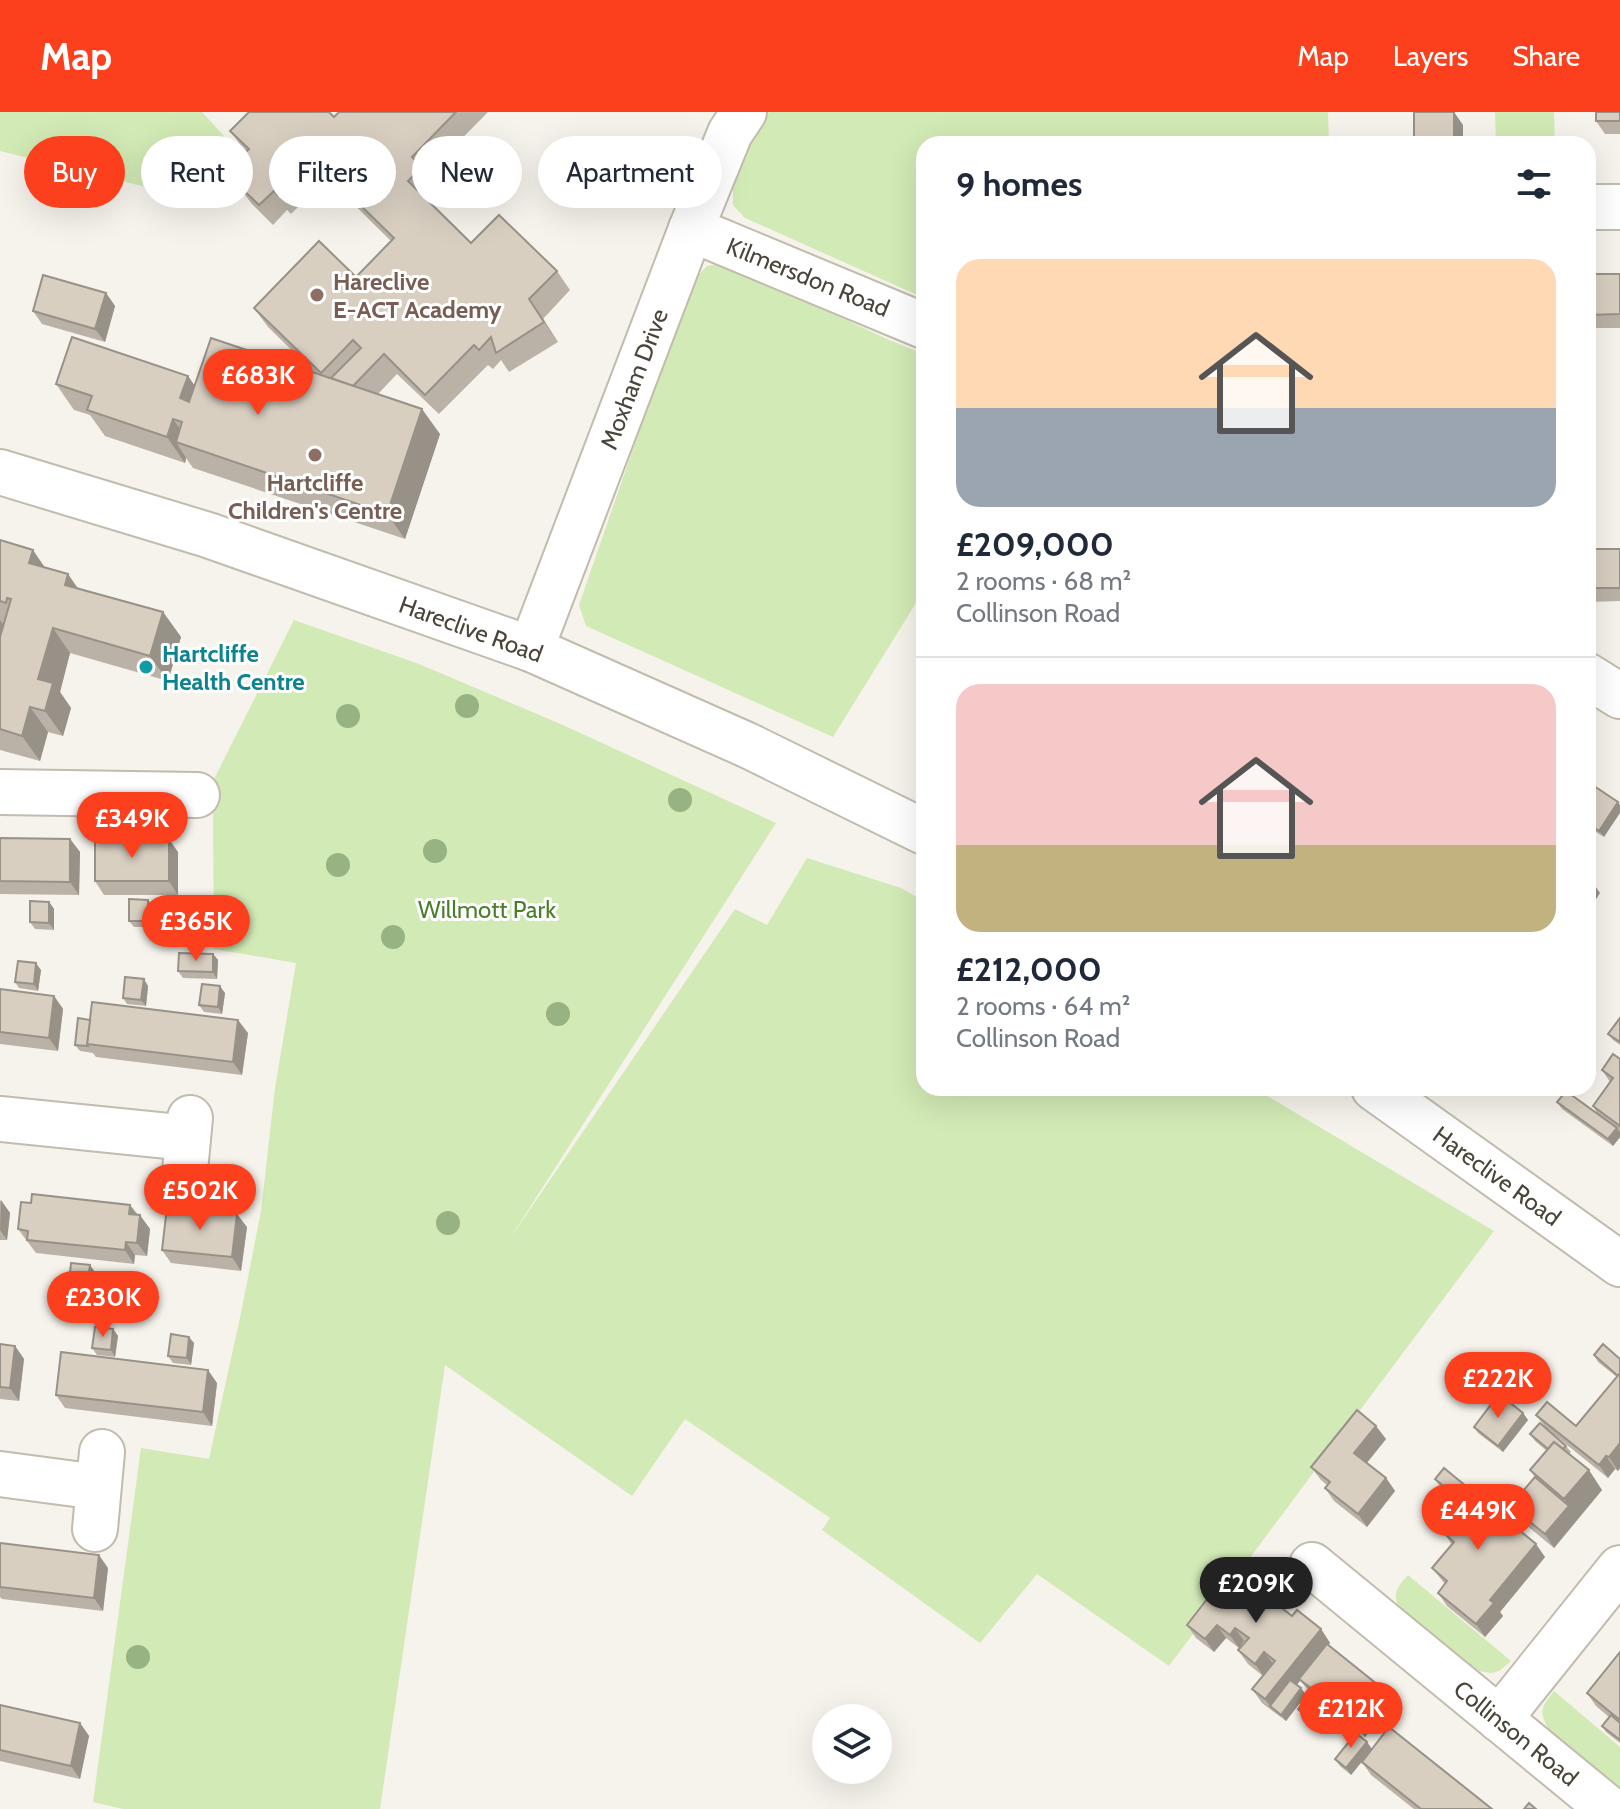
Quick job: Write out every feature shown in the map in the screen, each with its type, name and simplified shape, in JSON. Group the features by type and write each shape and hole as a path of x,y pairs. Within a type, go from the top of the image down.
{"street":[{"name":"Moxham Drive","path":"531,649 691,229 724,124"},
{"path":"1596,207 1620,207"},
{"name":"Kilmersdon Road","path":"691,229 916,323"},
{"name":"Hareclive Road","path":"0,472 208,535 531,649 747,745 916,828"},
{"path":"1596,681 1620,696"},
{"path":"0,792 197,795"},
{"name":"Hareclive Road","path":"1385,1096 1620,1264"},
{"path":"0,1119 189,1128 184,1181"},
{"path":"0,1474 100,1469 95,1529"},
{"name":"Collinson Road","path":"1312,1565 1609,1809"},
{"path":"1499,1719 1620,1568"}],"green space":[{"path":"0,112 202,112 224,136 141,136 141,186 125,182 125,136 24,136 24,157 0,151"},
{"path":"769,112 1328,112 1329,136 916,136 916,294 745,218 733,205 733,186 746,151"},
{"path":"1495,112 1554,112 1555,136 1496,136"},
{"path":"725,263 916,351 916,603 833,737 586,626 579,605 690,284 707,266"},
{"name":"Willmott Park","path":"294,620 419,664 563,725 776,823 507,1243 735,909 767,925 807,858 901,888 916,896 916,1096 1267,1096 1494,1231 1169,1666 1037,1574 980,1643 822,1530 830,1518 685,1419 632,1496 445,1365 380,1809 123,1809 93,1802 141,1448 209,1459 261,1211 275,1088 296,963 214,949 215,777"},
{"path":"1408,1575 1511,1661 1499,1671 1491,1673 1472,1670 1400,1610 1396,1591"},
{"path":"1554,1691 1620,1747 1620,1787 1548,1728 1543,1708"}],"building":[{"path":"249,112 329,112 334,117 339,112 456,112 433,136 412,136 412,177 408,181 412,185 412,208 435,208 471,243 499,215 557,271 529,299 544,322 496,353 491,337 479,350 474,345 425,395 384,354 353,386 331,378 361,348 353,340 321,373 254,308 319,241 356,277 394,238 363,208 396,208 396,136 269,136 269,196 259,205 253,199 253,136 235,136 230,131"},
{"path":"1414,112 1454,112 1454,136 1414,136"},
{"path":"1596,112 1620,112 1620,121 1596,121"},
{"path":"1596,274 1620,274 1620,314 1596,315"},
{"path":"43,275 106,293 95,329 33,311"},
{"name":"Hartcliffe Children's Centre","path":"72,337 188,376 180,398 189,402 211,338 422,409 387,514 176,442 182,422 173,419 167,437 87,410 92,396 56,384"},
{"path":"0,540 33,550 29,563 68,574 65,585 163,612 150,656 53,628 38,679 53,683 45,711 30,707 22,736 0,729 0,637 11,599 7,598 6,603 0,601"},
{"path":"1596,549 1620,549 1620,588 1596,588"},
{"path":"1596,787 1618,802 1599,831 1596,829"},
{"path":"0,838 70,839 70,882 0,881"},
{"path":"95,839 169,839 169,881 95,881"},
{"path":"129,899 148,900 148,921 129,921"},
{"path":"30,901 49,902 49,923 30,922"},
{"path":"179,953 213,954 213,972 178,971"},
{"path":"18,961 36,963 34,984 15,982"},
{"path":"125,977 144,979 141,1000 123,998"},
{"path":"202,984 220,986 218,1007 199,1005"},
{"path":"0,989 54,996 49,1038 0,1032"},
{"path":"92,1002 238,1020 233,1062 87,1044"},
{"path":"78,1018 90,1020 88,1046 75,1045"},
{"path":"1620,1018 1620,1042 1608,1034"},
{"path":"1613,1054 1620,1059 1620,1126 1593,1106 1613,1078 1602,1070"},
{"path":"1562,1096 1573,1096 1617,1128 1608,1139 1557,1102"},
{"path":"32,1194 130,1205 129,1214 140,1215 137,1243 126,1242 125,1250 27,1240 28,1231 18,1229 21,1202 31,1203"},
{"path":"167,1207 237,1214 232,1257 162,1250"},
{"path":"71,1263 90,1265 87,1287 69,1284"},
{"path":"95,1327 113,1329 111,1350 92,1348"},
{"path":"171,1334 189,1337 187,1358 168,1356"},
{"path":"0,1344 15,1346 10,1388 0,1387"},
{"path":"1603,1344 1620,1359 1618,1376 1594,1355"},
{"path":"61,1352 208,1370 203,1412 56,1395"},
{"path":"1620,1373 1620,1443 1599,1465 1536,1415 1547,1402 1576,1426"},
{"path":"1499,1394 1523,1413 1498,1446 1474,1427"},
{"path":"1357,1410 1376,1426 1354,1453 1386,1478 1358,1514 1325,1488 1330,1482 1311,1467"},
{"path":"1540,1423 1566,1446 1563,1449 1554,1442 1548,1449 1530,1434"},
{"path":"1554,1442 1589,1470 1564,1499 1530,1470"},
{"path":"1444,1468 1536,1544 1490,1600 1494,1603 1476,1624 1438,1593 1447,1581 1432,1568 1454,1542 1444,1533 1464,1508 1469,1507 1435,1479"},
{"path":"1535,1477 1569,1506 1545,1534 1510,1506"},
{"path":"1485,1486 1512,1508 1504,1518 1477,1496"},
{"path":"0,1543 99,1555 94,1598 0,1587"},
{"path":"1235,1563 1261,1584 1258,1589 1292,1616 1297,1610 1321,1629 1265,1699 1252,1689 1275,1661 1264,1652 1255,1664 1238,1650 1249,1638 1235,1628 1230,1635 1217,1625 1205,1639 1187,1625"},
{"path":"1327,1644 1383,1689 1356,1724 1328,1702 1312,1721 1298,1709 1313,1690 1299,1679"},
{"path":"1620,1652 1620,1720 1587,1693"},
{"path":"1290,1680 1301,1688 1281,1715 1270,1706"},
{"path":"0,1705 80,1723 71,1766 0,1750"},
{"path":"1611,1715 1620,1723 1620,1740 1602,1726"},
{"path":"1389,1727 1492,1809 1421,1809 1362,1762"},
{"path":"1356,1733 1367,1742 1346,1768 1335,1759"}],"place":[{"name":"Hareclive E-ACT Academy","path":"317,295"},
{"name":"Hartcliffe Children's Centre","path":"315,455"},
{"name":"Hartcliffe Health Centre","path":"146,667"}]}
